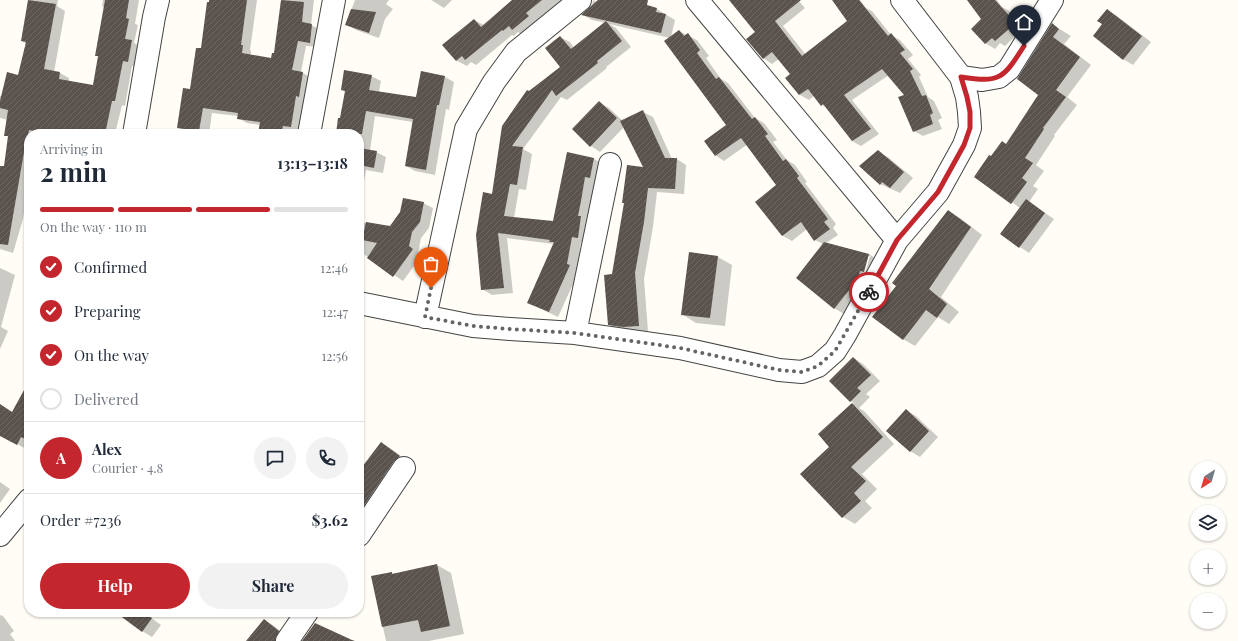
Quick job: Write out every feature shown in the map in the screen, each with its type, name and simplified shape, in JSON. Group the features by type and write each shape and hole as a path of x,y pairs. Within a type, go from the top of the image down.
{"street":[{"path":"135,129 158,0"},
{"path":"310,129 334,0"},
{"path":"425,317 466,129 494,82 516,52 580,0"},
{"path":"697,0 897,240"},
{"path":"364,304 473,326 575,333 680,348 779,370 802,372 818,366 835,351 897,240 938,192 964,145 970,128 970,112 961,77 902,0"},
{"path":"961,77 982,80 999,77 1009,69 1052,0"},
{"path":"575,333 610,164"},
{"path":"364,528 404,468"},
{"path":"0,535 24,506"},
{"path":"287,641 304,617"}],"building":[{"path":"28,0 56,4 44,69 60,72 59,79 93,85 98,56 95,56 105,0 129,0 126,18 129,19 125,39 132,40 128,62 123,61 115,101 112,101 106,129 24,129 24,152 8,245 0,244 0,166 4,166 8,136 4,136 8,110 0,108 0,101 7,72 18,75 26,42 21,41"},
{"path":"209,0 247,0 241,45 243,45 242,53 271,58 272,53 274,53 281,0 304,2 302,22 312,24 310,43 298,41 292,70 303,72 299,97 296,96 291,127 283,126 282,129 259,129 260,122 237,119 238,113 203,108 199,129 177,128 183,88 190,89 196,48 201,48 207,2 209,2"},
{"path":"512,0 542,0 526,13 529,16 512,30 509,26 503,31 502,30 465,60 462,56 456,61 442,45 474,19 481,27"},
{"path":"598,0 648,0 647,5 657,8 656,12 666,14 661,33 581,15"},
{"path":"729,0 801,0 775,21 802,56 847,21 832,0 859,0 888,36 891,33 905,50 900,53 913,69 910,71 922,96 926,95 933,113 930,115 933,124 913,132 898,97 904,95 882,69 844,95 871,129 852,141 823,104 821,106 808,89 799,95 785,78 790,74 772,52 763,59 746,39 755,32"},
{"path":"967,0 995,0 1016,23 995,41 992,38 985,44 971,29 981,19"},
{"path":"351,9 376,12 369,33 345,25"},
{"path":"1107,9 1142,36 1123,60 1093,36 1102,24 1097,21"},
{"path":"606,21 622,41 597,61 598,63 556,96 552,90 512,146 523,147 517,185 510,184 504,216 553,221 567,152 594,158 590,178 585,177 578,216 581,216 578,238 572,237 567,264 570,265 549,312 527,303 554,242 549,242 550,240 498,233 504,288 481,290 476,235 483,192 492,194 502,126 527,90 529,91 560,67 545,48 560,36 571,49"},
{"path":"1052,23 1059,29 1053,37 1080,57 1056,90 1066,97 1043,128 1044,129 1025,158 1033,163 1022,178 1027,182 1011,204 974,177 989,155 991,156 1002,141 1006,144 1038,95 1017,79"},
{"path":"679,30 684,36 688,33 700,50 697,53 716,79 719,77 752,119 755,117 768,134 765,136 783,161 786,159 799,176 797,178 828,219 824,222 830,229 814,241 801,222 782,236 755,202 776,185 741,138 715,156 704,141 726,125 664,41"},
{"path":"344,70 372,75 369,90 416,97 421,71 445,76 439,105 437,105 426,170 405,166 413,119 366,111 363,129 337,129 345,91 341,90"},
{"path":"599,101 617,118 590,147 572,129"},
{"path":"643,110 665,158 677,158 675,189 648,188 635,273 639,326 623,327 608,325 604,275 612,274 624,203 622,203 627,165 643,167 620,121"},
{"path":"364,149 377,151 374,168 364,166"},
{"path":"878,150 904,172 890,188 882,182 880,185 859,166"},
{"path":"403,198 424,202 420,222 412,232 409,246 413,249 393,277 367,258 377,243 364,240 364,231 366,222 390,226 400,212"},
{"path":"1026,199 1045,213 1019,248 1000,234"},
{"path":"948,210 971,227 929,289 947,304 937,318 926,310 903,340 872,317 896,286 892,283"},
{"path":"824,242 869,254 864,272 860,271 858,279 834,309 796,278"},
{"path":"689,252 718,256 710,318 681,315"},
{"path":"853,357 871,375 857,388 861,391 850,402 829,381"},
{"path":"24,390 24,438 21,437 17,445 0,436 0,404 12,412"},
{"path":"852,403 883,437 851,467 866,481 854,493 861,501 842,518 800,474 829,447 818,434"},
{"path":"906,409 929,431 910,452 886,431"},
{"path":"381,442 400,456 394,461 364,506 364,464"},
{"path":"437,564 450,626 421,632 418,620 382,627 371,576 392,572 392,574"},
{"path":"122,617 152,618 142,632"},
{"path":"264,619 279,631 275,641 246,641"},
{"path":"315,623 352,640 355,641 302,641"}],"way so far":[{"path":"431,288 425,317 473,326 575,333 680,348 779,370 802,372 818,366 835,351 869,292"}],"route":[{"path":"869,292 897,240 938,192 964,145 970,128 970,112 961,77 982,80 999,77 1009,69 1024,46"}]}
